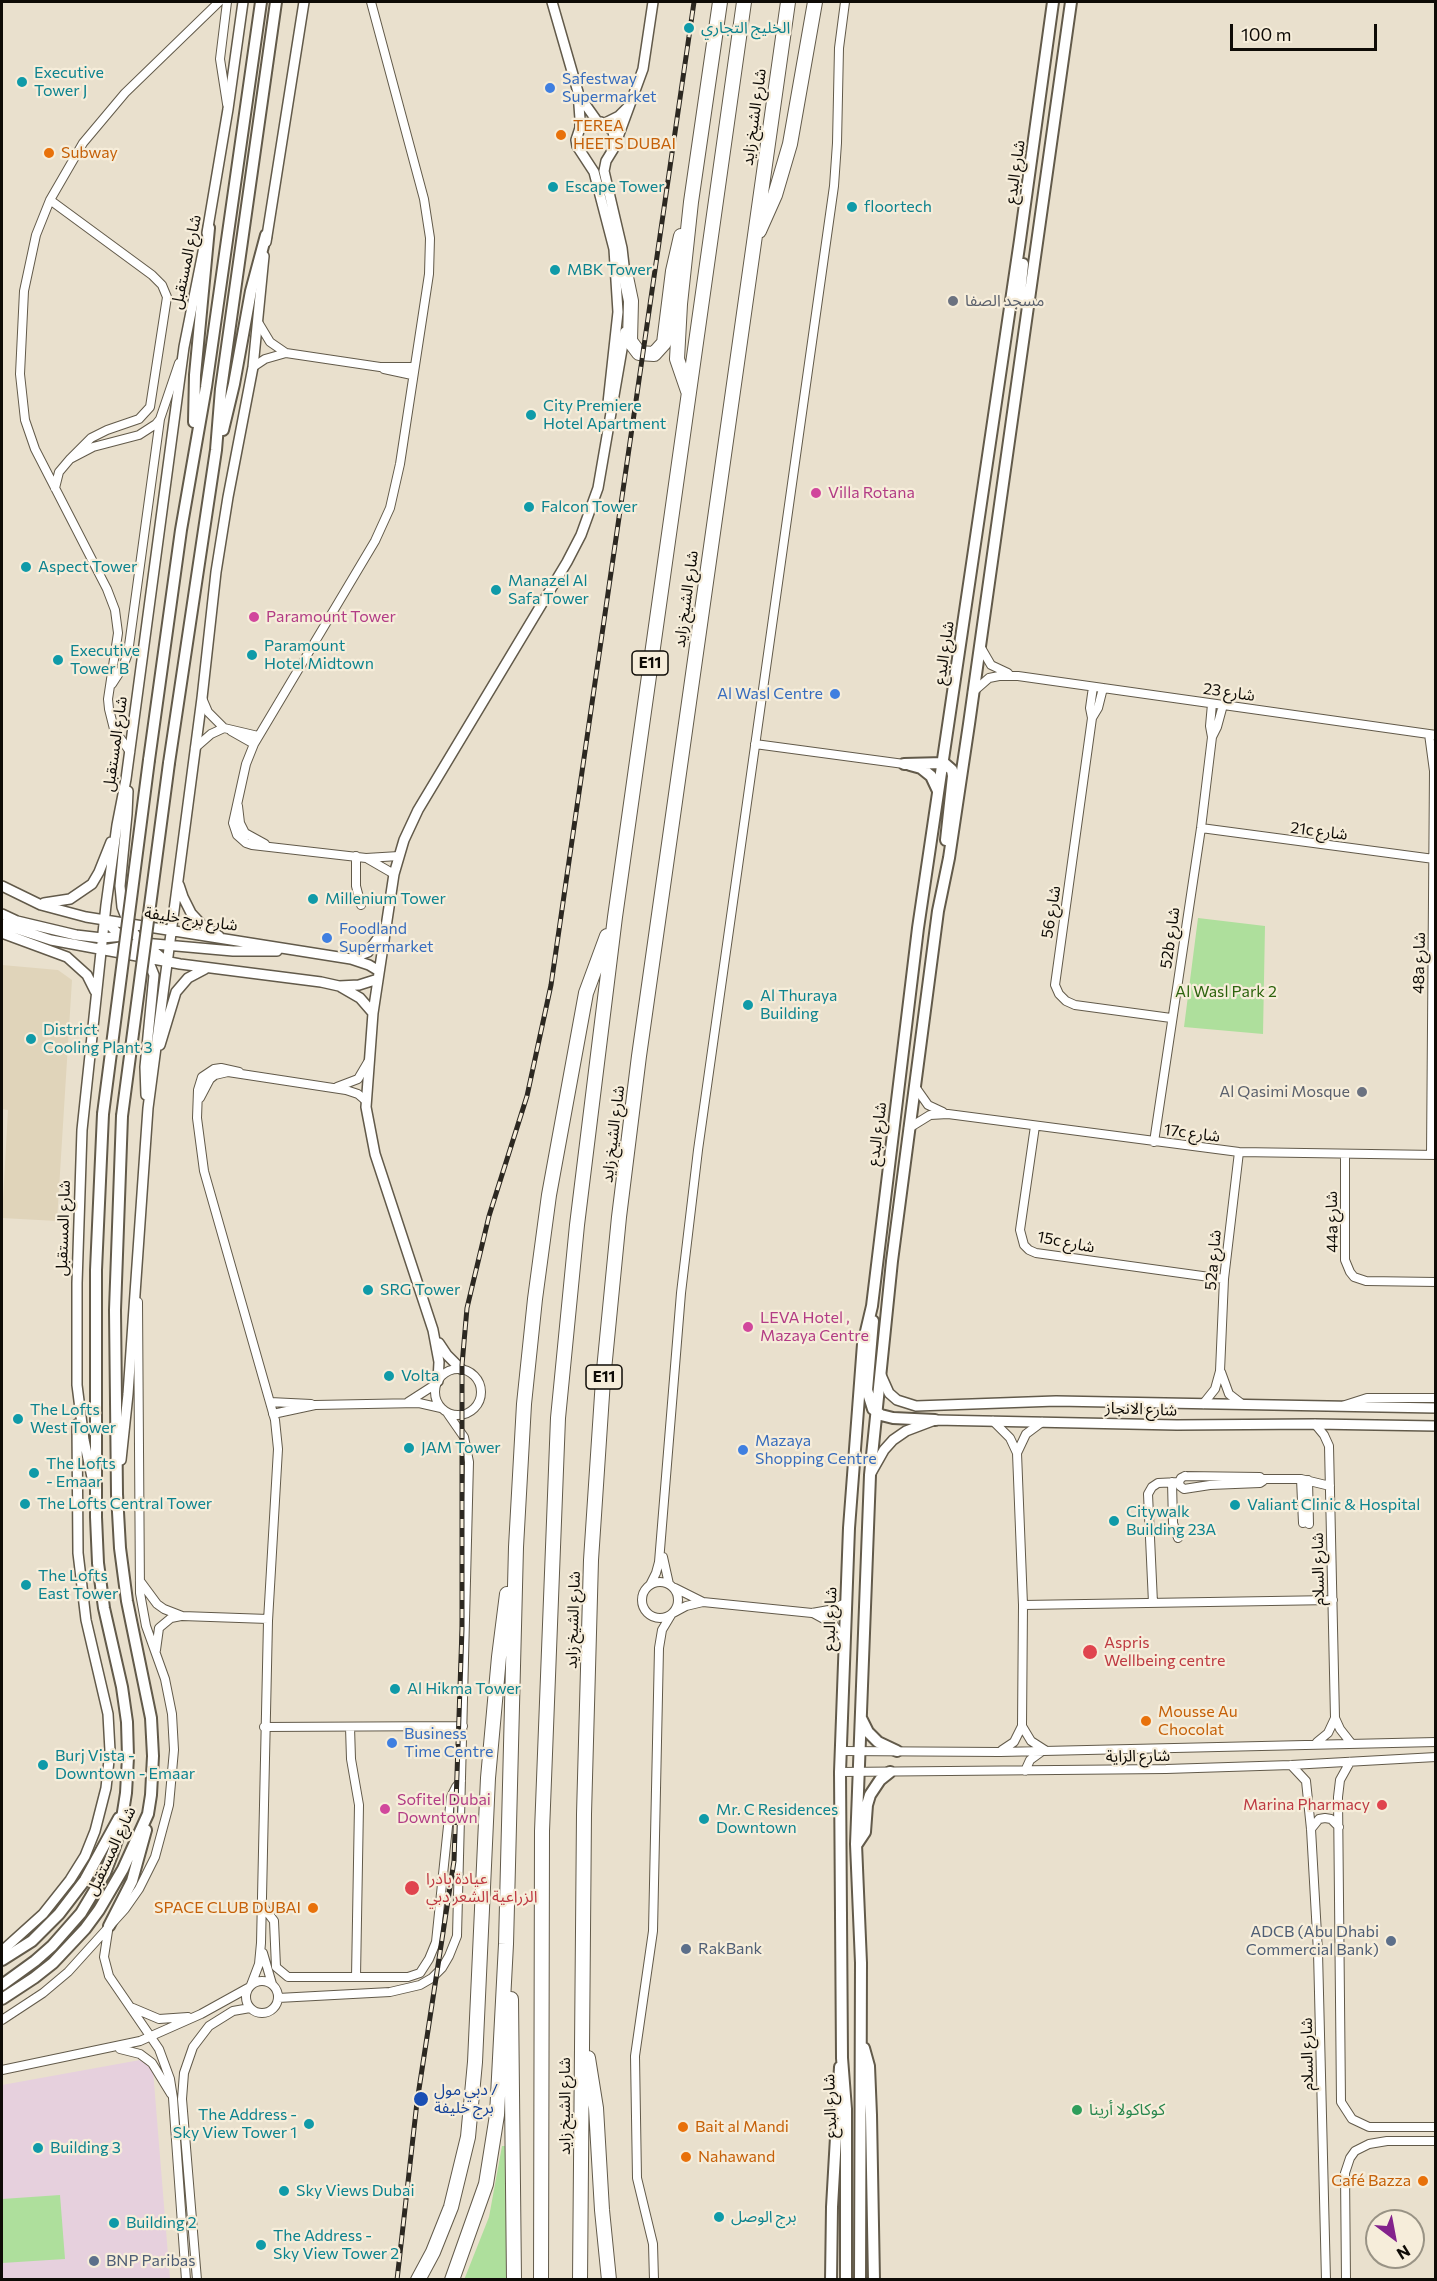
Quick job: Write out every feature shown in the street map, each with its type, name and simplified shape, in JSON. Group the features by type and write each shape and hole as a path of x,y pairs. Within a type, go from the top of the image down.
{"highway":[{"path":"688,391 679,367 677,350 691,202 720,2"},
{"name":"شارع الشيخ زايد","path":"541,2280 542,1831 556,1443 577,1225 615,917 744,2"},
{"name":"شارع الشيخ زايد","path":"580,2280 584,1814 591,1560 609,1322 639,1056 788,2"},
{"path":"753,244 775,195 786,161 807,59 815,2"},
{"path":"626,277 631,301 630,342 639,353 654,354 664,343 673,271 691,202"},
{"path":"452,2280 483,2195 495,2138 506,1944 516,1547 529,1352 549,1195 586,993 615,917"},
{"path":"418,2280 433,2252 451,2207 468,2137 475,2062 488,1778 500,1648 516,1547"},
{"path":"506,1944 511,1967 514,2090 514,2280"},
{"path":"582,2020 596,2108 609,2280"},
{"path":"443,2280 464,2246"}],"main road":[{"name":"شارع المستقبل","path":"2,1985 52,1947 81,1913 105,1873 120,1831 128,1775 127,1722 101,1586 96,1494 96,1270 103,1114 181,530 206,387 261,2"},
{"name":"شارع المستقبل","path":"2,1999 52,1964 85,1929 112,1890 148,1814 153,1776 152,1727 127,1601 120,1548 117,1494 115,1300 122,1116 169,763 216,450 221,389 276,2"},
{"name":"شارع البدع","path":"846,2280 840,1773 844,1640 855,1437 863,1344 872,1306 918,928 944,763 1053,2"},
{"name":"شارع البدع","path":"860,2280 861,1963 856,1844 870,1475 909,1128 938,911 949,858 1071,2"},
{"path":"194,447 195,375 209,228"},
{"path":"216,450 231,400 251,291 266,235"},
{"path":"1020,240 1024,256 1020,293 1022,299 1030,302"},
{"path":"904,764 944,763 953,773 945,835 949,858"},
{"path":"904,764 921,768 931,776 938,788 938,795"},
{"path":"872,1306 873,1325 867,1390 876,1413 892,1418 935,1420"},
{"path":"860,1715 873,1737 884,1746 897,1751"},
{"path":"856,1844 865,1832 870,1795 880,1780 890,1772"},
{"path":"2,1960 32,1941 68,1903 92,1867 123,1810"},
{"path":"109,1926 138,1864 148,1814"},
{"path":"861,2039 869,2066 874,2280"},
{"path":"831,2280 837,2085 842,2058"}],"street":[{"path":"130,752 117,735 111,719 108,699 118,633 112,600 36,449 25,420 20,374 22,310 27,272 36,235 50,200 83,143 110,109 219,2"},
{"path":"227,2 220,59 228,109"},
{"name":"شارع المستقبل","path":"96,1494 84,1440 77,1385 77,1293 82,1130 104,920 130,752 184,347 196,279 209,228 243,2"},
{"name":"شارع المستقبل","path":"117,1494 128,1394 148,1108 202,698 221,534 253,367 266,235 304,2"},
{"path":"371,2 424,199 429,226 429,273 400,464 387,517 375,541 256,740 237,799 240,823 245,833 254,840 270,846 366,858 399,856"},
{"path":"552,2 578,92 580,128 576,140 580,152 594,172 608,218 618,280 617,328 607,407 605,444"},
{"path":"461,1369 441,1348 433,1330 373,1148 365,1100 373,1013 385,927 399,856 422,803 573,550 593,504 627,311 622,248 605,176 605,166 643,69 652,2"},
{"path":"844,2 839,48 834,186 698,1150 681,1293 658,1569 642,1596 645,1610 657,1618 672,1614 686,1606 703,1602 812,1613 829,1610 846,1603"},
{"path":"578,92 601,122 613,131 615,143"},
{"path":"580,128 591,122 601,122 619,116 630,105"},
{"path":"584,156 596,160 609,156"},
{"path":"50,200 152,274 162,285 167,297 150,407 139,419 91,438 59,472 55,488"},
{"path":"258,322 270,342 286,353"},
{"path":"110,686 123,667 128,653 160,419 184,347"},
{"path":"253,367 265,359 286,353 413,371"},
{"path":"70,459 93,447 145,432 160,419"},
{"name":"شارع 23","path":"980,646 991,665 1018,676"},
{"name":"شارع 23","path":"973,692 985,681 994,677 1018,676 1432,735"},
{"name":"شارع 56","path":"1093,687 1090,708 1092,718 1055,986 1066,1001 1075,1005 1172,1018"},
{"name":"شارع 56","path":"1092,718 1098,708 1103,688"},
{"path":"202,698 208,712 227,729 256,740"},
{"name":"52b شارع","path":"1154,1142 1201,828 1212,737 1210,726 1212,704"},
{"name":"52b شارع","path":"1212,737 1223,705"},
{"path":"195,748 211,734 227,729"},
{"name":"48a شارع","path":"1432,735 1435,770 1433,1155"},
{"path":"755,744 904,764"},
{"path":"126,778 128,806 120,886 122,907 143,957 150,965 154,975 145,1067 148,1108"},
{"path":"28,900 45,903 62,901 85,890 92,884 99,872 117,825"},
{"name":"21c شارع","path":"1201,828 1434,859"},
{"path":"356,856 356,886 361,905"},
{"path":"366,858 394,874"},
{"path":"178,870 180,889 191,914 209,931 232,940"},
{"name":"شارع برج خليفة","path":"2,886 49,908 171,932 351,958 369,965 379,975"},
{"path":"2,914 17,921 64,933 102,938 122,936"},
{"path":"104,920 122,936 136,941 252,952 297,951"},
{"path":"2,924 43,938 101,950 168,962 339,986 359,985 379,975"},
{"path":"351,958 363,956 373,948 385,927"},
{"path":"101,950 171,932"},
{"path":"2,933 75,962 87,975 96,996"},
{"path":"136,941 168,962"},
{"path":"155,1055 164,1036 171,1003 179,987 194,974 208,968"},
{"path":"339,986 360,998 373,1013"},
{"path":"333,1088 345,1086 358,1079 369,1061"},
{"path":"261,1942 278,1998 273,2008 259,2013 250,2008 246,2002 259,1964 261,1942 264,1727 278,1463 277,1434 270,1402 204,1171 199,1145 198,1105 202,1090 210,1079 221,1073 239,1072 333,1088 358,1094 365,1100"},
{"name":"17c شارع","path":"916,1088 928,1105 948,1114"},
{"name":"17c شارع","path":"909,1128 930,1116 948,1114 1239,1152 1433,1155"},
{"name":"15c شارع","path":"1035,1126 1020,1230 1024,1245 1029,1250 1036,1253 1224,1278"},
{"name":"52a شارع","path":"1203,1404 1215,1389 1220,1371 1224,1278 1239,1152"},
{"name":"44a شارع","path":"1345,1154 1345,1260 1350,1272 1354,1277 1366,1281 1436,1282"},
{"path":"2,2019 56,1983 132,1899 150,1868 161,1840 169,1804 174,1769 174,1732 165,1679 146,1626 141,1603 139,1334 135,1276"},
{"path":"278,1998 406,1990 432,1978 442,1968 457,1936 469,1456 464,1437 436,1400 438,1353 433,1330"},
{"path":"404,1404 437,1382 448,1371 461,1369 469,1371 480,1383 481,1399 472,1412 456,1416 448,1414"},
{"name":"شارع الانجاز","path":"880,1370 889,1393 906,1404 916,1406 1056,1401 1436,1408"},
{"name":"52a شارع","path":"1220,1371 1225,1387 1235,1400 1242,1404"},
{"path":"2,1951 48,1908 78,1868 99,1818 109,1769 108,1714 86,1620 79,1563 76,1515 77,1385"},
{"name":"شارع الانجاز","path":"1340,1406 1367,1398 1436,1398"},
{"path":"270,1402 299,1402 315,1405 419,1403 441,1408"},
{"path":"273,1414 315,1405"},
{"name":"شارع الانجاز","path":"870,1475 884,1450 893,1440 906,1431 935,1420 1177,1425 1436,1426"},
{"path":"993,1421 1010,1438 1017,1453 1023,1605 1022,1726 1014,1742 999,1752"},
{"path":"1017,1453 1026,1434 1042,1421"},
{"name":"شارع السلام","path":"1315,1424 1328,1440 1335,1718"},
{"path":"1419,1427 1436,1432"},
{"path":"1152,1603 1148,1494 1158,1483 1176,1482 1185,1476 1260,1476 1263,1479 1305,1479 1330,1486"},
{"path":"1305,1479 1306,1524"},
{"path":"1176,1482 1173,1523 1178,1538"},
{"path":"654,2280 653,2244 637,2178 635,2056 653,1931 659,1648 662,1630 678,1600 664,1570 660,1544"},
{"path":"140,1581 164,1610 182,1616"},
{"path":"650,1585 660,1582 703,1602"},
{"path":"1023,1605 1332,1600"},
{"path":"812,1613 828,1620 844,1640"},
{"path":"156,1652 159,1628 171,1618 182,1616 268,1619"},
{"path":"1335,1718 1351,1743"},
{"path":"1316,1743 1328,1732 1335,1718"},
{"path":"264,1727 463,1725"},
{"path":"1022,1726 1031,1741 1045,1751 1035,1756 1025,1771"},
{"path":"350,1727 351,1759 359,1805 356,1977"},
{"name":"شارع الراية","path":"841,1751 999,1752 1436,1742"},
{"name":"شارع الراية","path":"840,1773 1291,1765 1436,1757"},
{"name":"شارع السلام","path":"1350,1762 1340,1780 1338,1789 1341,2102 1354,2121 1369,2127 1436,2127"},
{"name":"شارع السلام","path":"1291,1765 1306,1781 1311,1829 1318,1952 1326,2280"},
{"path":"262,1905 274,1921 274,1962 283,1975 293,1977 408,1977 420,1973 432,1953 437,1935 451,1797 461,1781"},
{"path":"1311,1829 1318,1819 1325,1818 1331,1819 1339,1828"},
{"path":"109,1926 104,1946 106,1967 114,1985 152,2037 167,2069 173,2098 186,2280"},
{"path":"2,2070 116,2048 152,2037 201,2014 250,1986 262,1981 272,1984"},
{"path":"130,2006 159,2019 180,2019 201,2014"},
{"path":"197,2280 182,2099 184,2073 197,2039 209,2026 233,2012 250,2008"},
{"path":"116,2048 131,2050 146,2058 157,2070 173,2098"},
{"path":"1346,2280 1347,2165 1355,2151 1362,2147 1387,2142 1436,2141"},
{"path":"185,2258 194,2244"}],"shaded area":[{"path":"2,965 58,970 72,980 57,1221 2,1218 8,1110 2,1109"},
{"path":"140,2060 153,2070 170,2279 2,2280 2,2085"}],"green space":[{"name":"Al Wasl Park 2","path":"1198,918 1265,926 1263,1034 1184,1027"},
{"path":"502,2146 506,2146 506,2279 464,2280 489,2217"},
{"path":"60,2195 65,2259 2,2263 2,2199"}],"railway":[{"path":"397,2280 417,2102 454,1861 462,1629 462,1365 467,1308 489,1216 527,1096 551,985 694,2"}],"place":[{"name":"الخليج التجاري","path":"689,28"},
{"name":"Executive Tower J","path":"22,82"},
{"name":"Safestway Supermarket","path":"550,88"},
{"name":"TEREA HEETS DUBAI","path":"561,135"},
{"name":"Subway","path":"49,153"},
{"name":"Escape Tower","path":"553,187"},
{"name":"floortech","path":"852,207"},
{"name":"MBK Tower","path":"555,270"},
{"name":"مسجد الصفا","path":"953,301"},
{"name":"City Premiere Hotel Apartment","path":"531,415"},
{"name":"Villa Rotana","path":"816,493"},
{"name":"Falcon Tower","path":"529,507"},
{"name":"Aspect Tower","path":"26,567"},
{"name":"Manazel Al Safa Tower","path":"496,590"},
{"name":"Paramount Tower","path":"254,617"},
{"name":"Paramount Hotel Midtown","path":"252,655"},
{"name":"Executive Tower B","path":"58,660"},
{"name":"Al Wasl Centre","path":"835,694"},
{"name":"Millenium Tower","path":"313,899"},
{"name":"Foodland Supermarket","path":"327,938"},
{"name":"Al Thuraya Building","path":"748,1005"},
{"name":"District Cooling Plant 3","path":"31,1039"},
{"name":"Al Qasimi Mosque","path":"1362,1092"},
{"name":"SRG Tower","path":"368,1290"},
{"name":"LEVA Hotel , Mazaya Centre","path":"748,1327"},
{"name":"Volta","path":"389,1376"},
{"name":"The Lofts West Tower","path":"18,1419"},
{"name":"JAM Tower","path":"409,1448"},
{"name":"Mazaya Shopping Centre","path":"743,1450"},
{"name":"The Lofts - Emaar","path":"34,1473"},
{"name":"The Lofts Central Tower","path":"25,1504"},
{"name":"Valiant Clinic & Hospital","path":"1235,1505"},
{"name":"Citywalk Building 23A","path":"1114,1521"},
{"name":"The Lofts East Tower","path":"26,1585"},
{"name":"Aspris Wellbeing centre","path":"1090,1652"},
{"name":"Al Hikma Tower","path":"395,1689"},
{"name":"Mousse Au Chocolat","path":"1146,1721"},
{"name":"Business Time Centre","path":"392,1743"},
{"name":"Burj Vista - Downtown - Emaar","path":"43,1765"},
{"name":"Marina Pharmacy","path":"1382,1805"},
{"name":"Sofitel Dubai Downtown","path":"385,1809"},
{"name":"Mr. C Residences Downtown","path":"704,1819"},
{"name":"عيادة بادرا الزراعية الشعر دبي","path":"412,1888"},
{"name":"SPACE CLUB DUBAI","path":"313,1908"},
{"name":"ADCB (Abu Dhabi Commercial Bank)","path":"1391,1941"},
{"name":"RakBank","path":"686,1949"},
{"name":"دبي مول / برج خليفة","path":"421,2099"},
{"name":"كوكاكولا أرينا","path":"1077,2110"},
{"name":"The Address - Sky View Tower 1","path":"309,2124"},
{"name":"Bait al Mandi","path":"683,2127"},
{"name":"Building 3","path":"38,2148"},
{"name":"Nahawand","path":"686,2157"},
{"name":"Café Bazza","path":"1423,2181"},
{"name":"Sky Views Dubai","path":"284,2191"},
{"name":"برج الوصل","path":"719,2217"},
{"name":"Building 2","path":"114,2223"},
{"name":"The Address - Sky View Tower 2","path":"261,2245"},
{"name":"BNP Paribas","path":"94,2261"}]}
